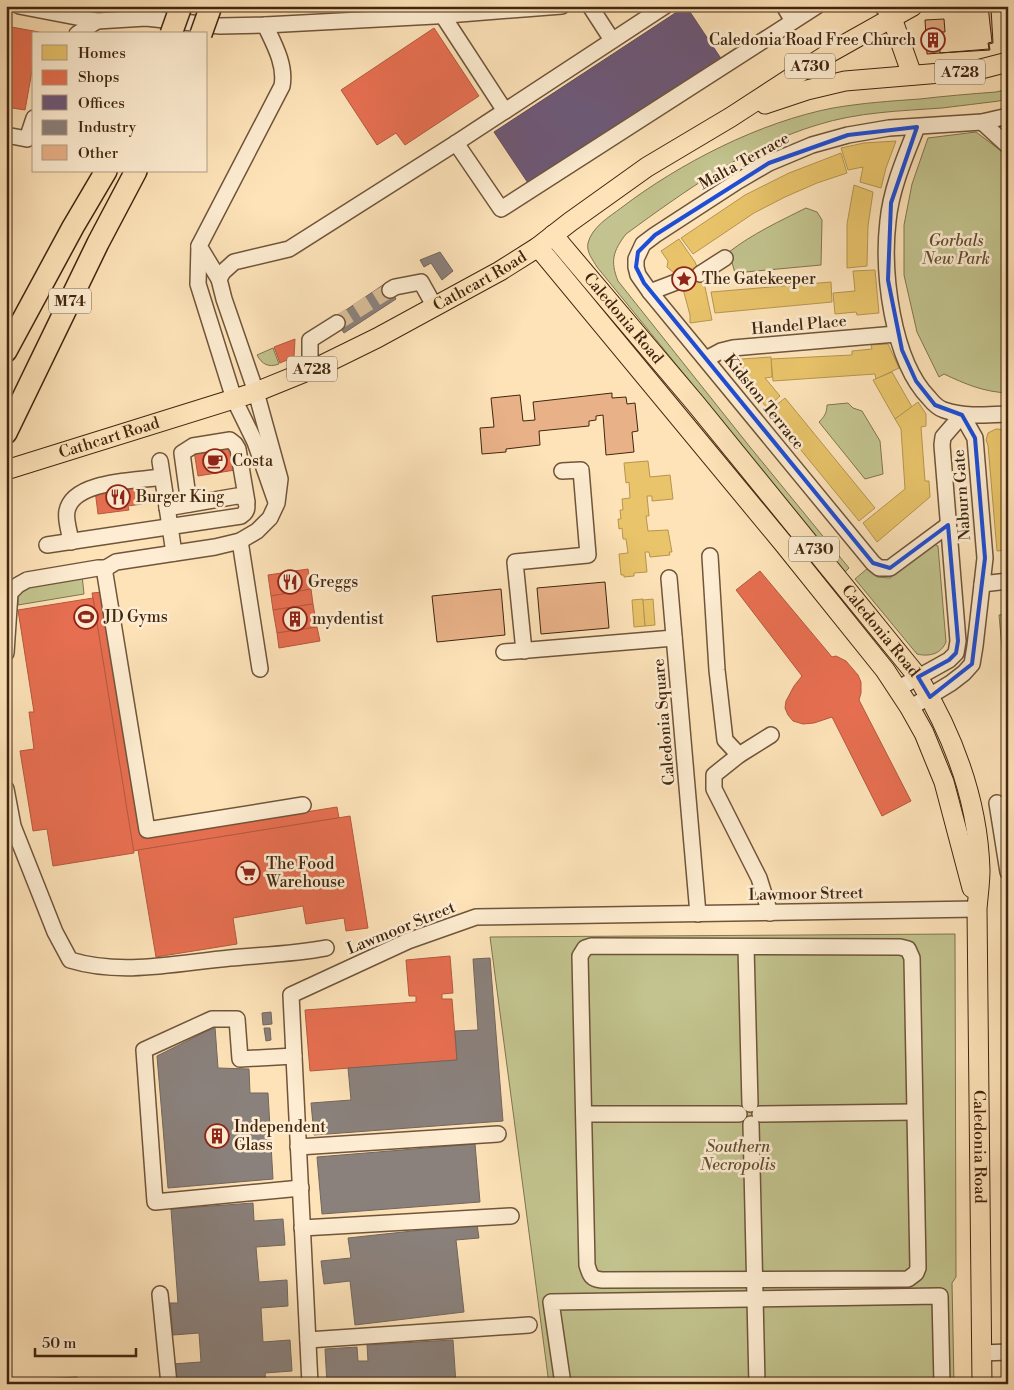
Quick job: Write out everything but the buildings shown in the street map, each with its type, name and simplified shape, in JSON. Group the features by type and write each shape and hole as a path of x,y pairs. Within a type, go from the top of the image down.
{"highway":[{"path":"172,32 181,6"},
{"path":"202,32 211,6"},
{"name":"M74","path":"6,351 72,228 105,172"},
{"name":"M74","path":"6,433 98,243 135,172"}],"main road":[{"name":"Cathcart Road","path":"6,470 256,392 310,370 377,338 435,307 538,247 647,167 731,117 831,52 887,12 913,6"},
{"path":"887,12 912,75"},
{"name":"A728","path":"731,117 821,86 845,81 977,70 1008,62"},
{"name":"Caledonia Road","path":"553,235 715,427 918,677 943,722 964,775 975,826 980,870 978,909 982,1384"},
{"name":"Caledonia Road","path":"538,247 885,670 924,733 944,782 978,909"}],"street":[{"path":"19,6 97,21 146,18 220,26 443,16 562,6"},
{"path":"590,6 612,40"},
{"path":"219,278 222,272 234,262 289,249 456,143 665,6"},
{"path":"784,6 794,21"},
{"path":"456,143 501,210 817,6"},
{"path":"443,16 505,111"},
{"path":"80,32 97,21"},
{"path":"265,25 279,56 283,78 282,86 199,246 198,284 234,399 254,442 276,503"},
{"name":"Malta Terrace","path":"636,259 638,252 649,239 738,181 769,164 812,145 848,135 889,128 982,122 1008,116"},
{"path":"982,122 1008,146"},
{"path":"6,135 28,139 32,125"},
{"path":"917,127 898,179 888,221 888,280 896,334 922,392 942,410 962,415 1008,414"},
{"path":"6,653 10,593 27,580 106,568 116,562 215,547 240,541 256,531 270,518 276,503 280,479 256,392 224,299 219,278 199,246"},
{"path":"700,274 725,258"},
{"name":"Kidston Terrace","path":"636,259 638,275 650,292 873,563 879,568 890,568 948,525"},
{"path":"650,292 679,281"},
{"path":"390,290 395,287 422,282 435,307"},
{"path":"310,370 310,340 337,323"},
{"name":"Handel Place","path":"706,359 721,351 733,348 896,334"},
{"name":"Naburn Gate","path":"897,689 949,660 956,652 958,641 942,445 943,438 962,415 975,438 985,558 972,664 951,684 910,708"},
{"path":"47,546 241,516 247,509 247,502 238,449 230,440 193,446 182,453 190,504"},
{"path":"160,461 174,553"},
{"path":"524,651 515,562 588,555 581,470 562,471"},
{"path":"71,542 67,512 74,496 94,486 162,477"},
{"path":"167,508 238,496 243,497 247,502"},
{"path":"240,541 260,669"},
{"path":"710,556 717,670 725,740 739,755"},
{"path":"106,568 105,574 146,830 302,804"},
{"path":"669,578 674,638"},
{"path":"982,584 1008,581"},
{"name":"Caledonia Square","path":"504,652 674,638 698,914"},
{"path":"770,913 759,878 714,789 714,775 739,755 771,735"},
{"path":"6,789 13,826 55,932 70,960 89,966 121,969 298,953 326,948"},
{"path":"997,803 1008,872"},
{"name":"Lawmoor Street","path":"310,1384 291,995 408,941 476,916 978,909"},
{"path":"591,946 900,947 908,949 912,958 914,1112 918,1268 916,1273 908,1279 595,1279 590,1276 587,1265 580,956 585,948 591,946"},
{"path":"746,947 757,1384"},
{"path":"294,1056 240,1058 237,1019 212,1020 144,1050 155,1202 301,1188"},
{"path":"584,1114 914,1112"},
{"path":"298,1146 498,1134"},
{"path":"302,1228 511,1216"},
{"path":"160,1294 169,1384"},
{"path":"563,1384 551,1302 940,1296 942,1384"},
{"path":"308,1340 529,1325"},
{"path":"982,1353 1008,1352"}],"highlighted area":[{"path":"917,127 891,203 888,280 902,350 916,381 935,405 962,415 975,438 985,558 972,664 930,697 918,677 949,660 956,653 958,641 948,525 890,568 873,563 644,283 636,267 638,252 655,235 769,163 848,135"}],"green space":[{"path":"1008,89 1008,98 999,101 848,117 791,134 741,157 694,186 626,234 614,256 614,268 618,281 849,568 845,572 597,267 589,253 588,243 590,237 606,219 669,175 722,146 777,123 805,114 844,106 996,92"},
{"name":"Gorbals New Park","path":"976,132 1008,156 1008,393 975,387 944,374 939,377 917,332 904,275 904,225 912,184 928,138"},
{"path":"806,208 817,212 822,220 821,265 735,273 729,252 776,223"},
{"path":"273,348 279,364 272,366 261,361 257,355"},
{"path":"848,403 853,408 862,411 880,441 883,474 865,479 819,422 825,415 827,405"},
{"path":"932,543 938,546 946,642 938,652 930,655 921,655 917,654 855,579 868,568 877,577 890,578"},
{"path":"82,575 84,594 18,605 18,596 27,586"},
{"path":"1008,614 1008,681 1005,682 999,615"},
{"name":"Southern Necropolis","path":"955,934 956,1277 952,1283 954,1384 549,1384 490,937"}],"tunnel":[{"path":"679,281 700,274"},
{"path":"337,323 390,290"}],"place":[{"name":"Caledonia Road Free Church","path":"933,40"},
{"name":"The Gatekeeper","path":"684,279"},
{"name":"Costa","path":"215,461"},
{"name":"Burger King","path":"118,497"},
{"name":"Greggs","path":"290,582"},
{"name":"JD Gyms","path":"86,617"},
{"name":"mydentist","path":"295,619"},
{"name":"The Food Warehouse","path":"248,873"},
{"name":"Independent Glass","path":"217,1136"}]}
